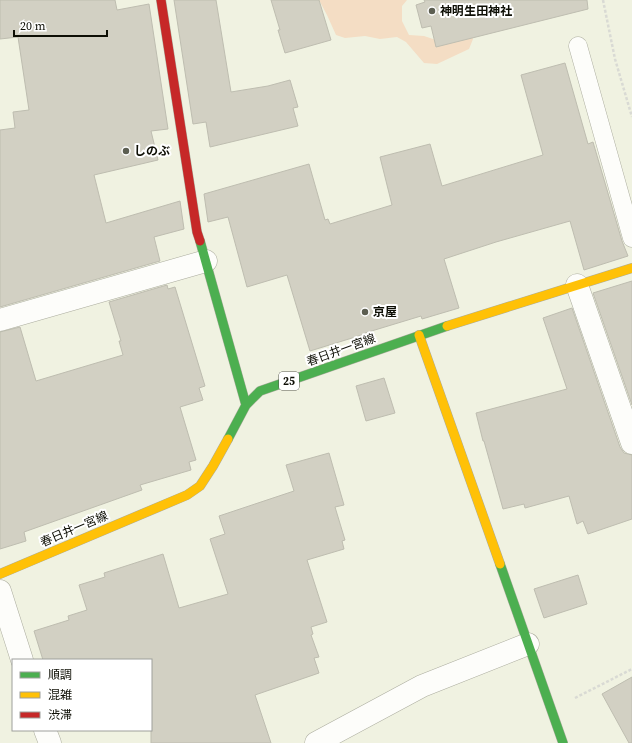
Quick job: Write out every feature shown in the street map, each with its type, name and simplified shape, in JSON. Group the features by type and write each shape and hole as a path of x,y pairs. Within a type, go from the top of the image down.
{"street":[{"path":"161,0 197,232 246,405"},
{"path":"0,320 206,261"},
{"name":"春日井一宮線","path":"0,574 187,495 200,486 213,466 246,405 260,391 419,335 632,268"},
{"path":"577,286 632,444"},
{"path":"419,335 563,743"},
{"path":"0,591 22,659"},
{"path":"316,743 422,686 528,644"},
{"path":"46,731 50,743"}],"lane":[{"path":"578,46 632,238"}],"path":[{"path":"603,0 615,59 632,117"},
{"path":"551,709 632,669"}],"shaded area":[{"path":"319,0 407,0 402,6 402,21 409,35 424,36 436,40 470,30 473,39 469,49 437,64 424,63 406,42 397,37 380,39 365,36 345,38 336,35"}],"building":[{"path":"0,0 115,0 117,10 149,4 168,129 151,131 158,160 94,175 106,223 180,201 184,229 154,237 160,261 0,307 0,130 15,128 13,112 29,110 18,37 0,39"},
{"path":"174,0 216,0 231,92 268,86 290,80 298,107 293,108 298,126 210,147 206,122 193,124"},
{"path":"271,0 319,0 331,40 285,53"},
{"path":"424,0 587,0 588,9 436,47 431,26 422,28 416,5 425,2"},
{"path":"565,63 588,144 593,142 622,241 628,256 584,270 570,221 496,242 444,259 459,308 422,319 421,316 310,351 287,275 247,287 228,217 208,222 204,194 309,164 325,220 328,219 330,224 392,205 380,157 430,144 442,186 543,155 521,75"},
{"path":"632,281 632,405 593,293"},
{"path":"167,285 168,289 175,287 205,386 199,388 203,400 180,407 196,460 189,462 191,470 140,485 142,490 24,532 26,541 0,549 0,332 20,327 36,381 123,355 119,341 121,341 109,302"},
{"path":"572,308 620,447 624,453 632,455 632,519 588,534 583,521 577,524 569,496 525,508 524,504 503,509 476,413 567,389 543,318"},
{"path":"384,378 395,413 366,421 356,386"},
{"path":"329,453 344,505 335,507 345,540 342,541 344,549 307,560 327,622 311,627 313,634 311,635 319,657 314,658 319,673 255,695 271,743 151,743 152,659 43,659 34,631 69,620 68,616 87,610 79,585 105,577 104,573 163,554 179,608 228,594 210,539 225,534 219,516 294,491 286,465"},
{"path":"578,575 587,604 544,618 534,589"},
{"path":"632,677 632,743 629,743 602,694"}],"traffic: fast":[{"path":"200,241 246,405"},
{"path":"228,439 246,405 260,391 447,326"},
{"path":"500,564 563,743"}],"traffic: slow":[{"path":"447,326 632,268"},
{"path":"419,335 500,564"},
{"path":"0,574 187,495 200,486 228,439"}],"traffic: jam":[{"path":"161,0 197,232 200,241"}],"place":[{"name":"神明生田神社","path":"432,11"},
{"name":"しのぶ","path":"126,151"},
{"name":"京屋","path":"365,312"}]}
